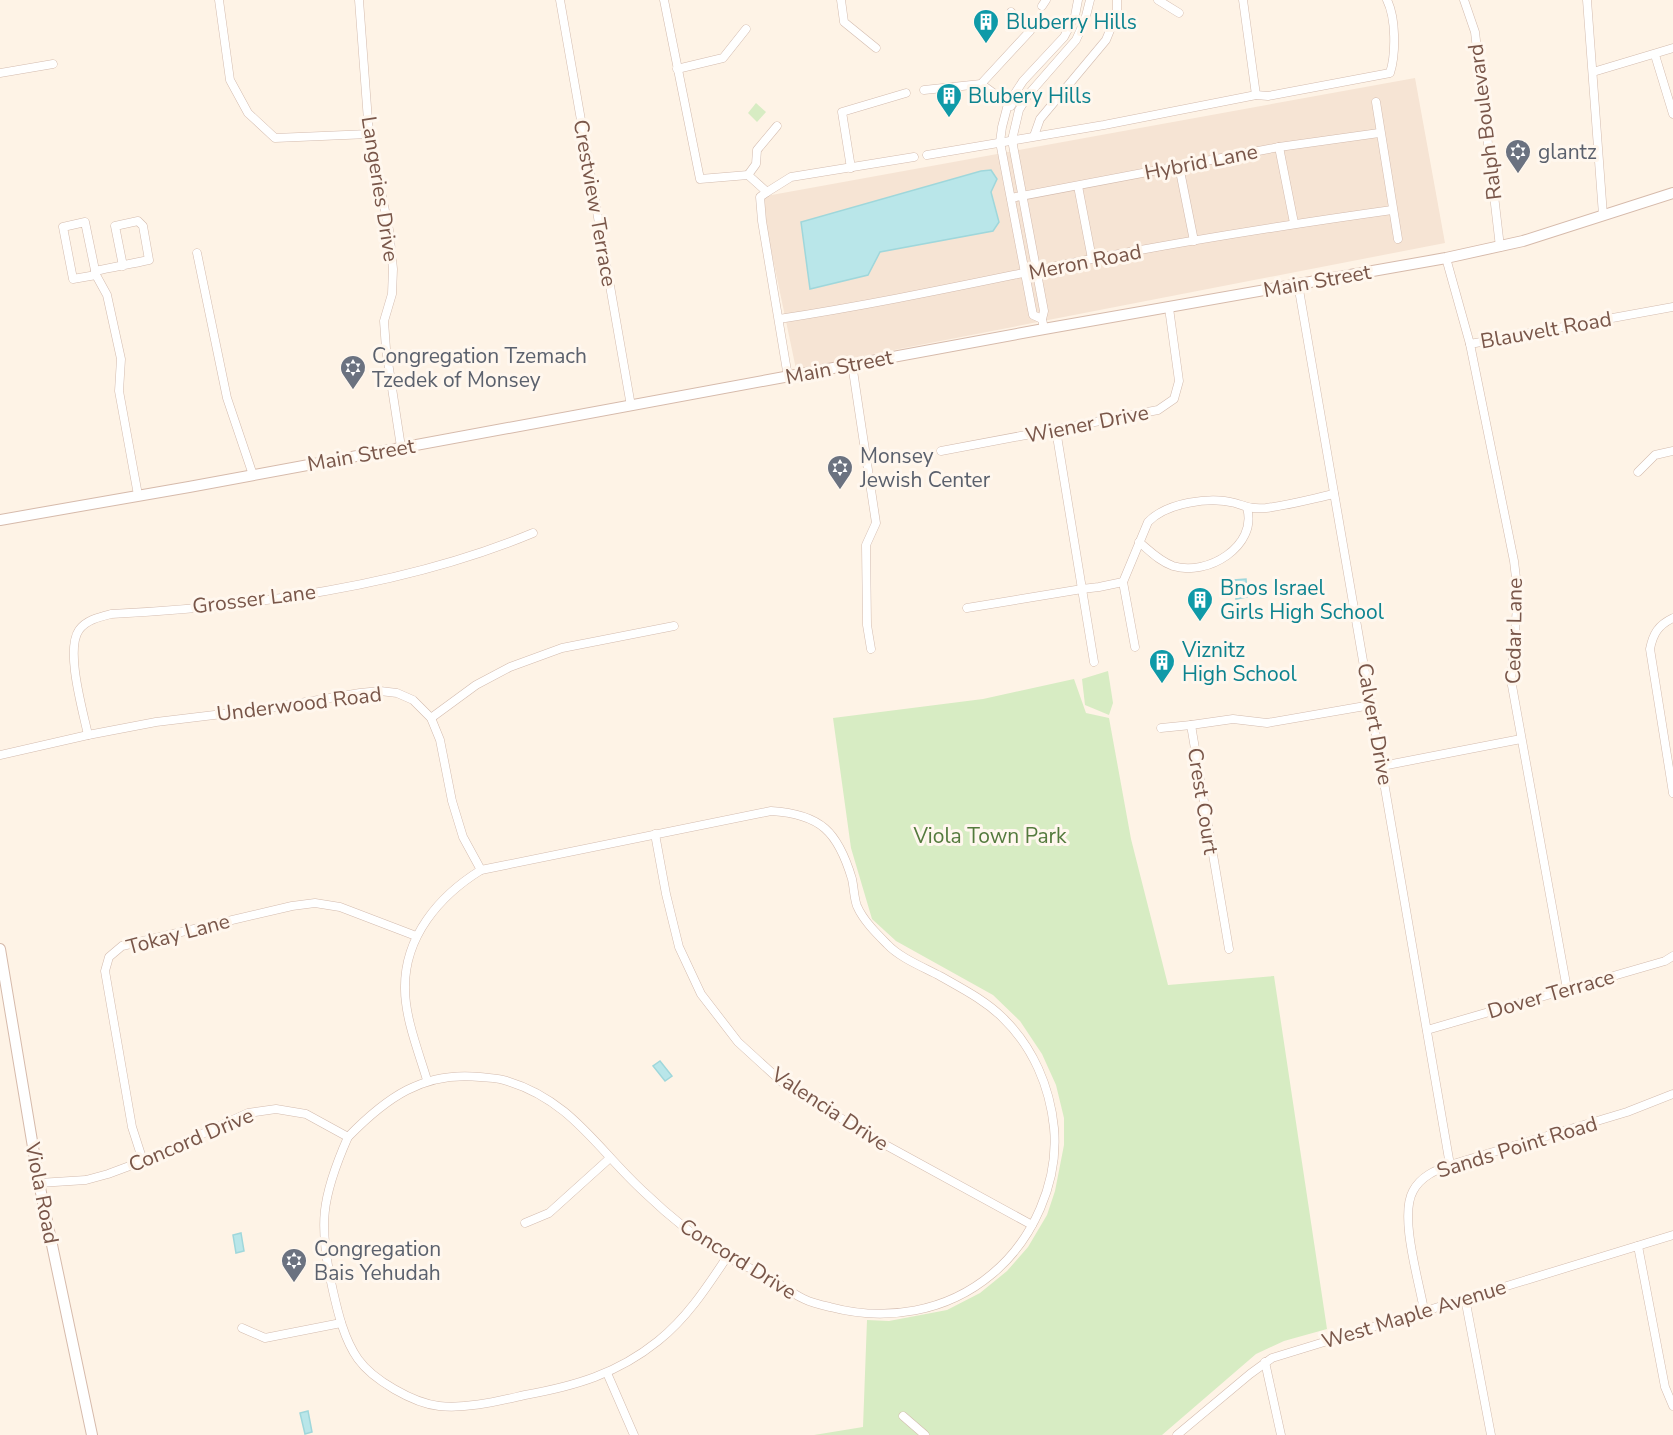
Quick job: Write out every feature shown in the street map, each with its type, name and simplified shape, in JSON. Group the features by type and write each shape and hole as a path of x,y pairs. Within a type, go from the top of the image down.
{"main road":[{"name":"Main Street","path":"0,520 788,377 1043,324 1169,308 1446,258 1500,246 1673,193"},
{"name":"Viola Road","path":"0,949 39,1183 92,1435"}],"street":[{"path":"219,0 230,80 249,113 275,138 369,134"},
{"name":"Langeries Drive","path":"359,0 369,134 389,230 393,269 392,294 384,321 386,350 401,447"},
{"name":"Crestview Terrace","path":"560,0 631,406"},
{"path":"664,0 700,179 748,175 756,164 757,150 777,126"},
{"path":"841,0 844,22 876,48"},
{"path":"1043,324 1033,315 1000,142 1008,104 1023,81 1064,38 1075,16 1078,0"},
{"path":"1043,324 1044,311 1012,140 1019,110 1028,94 1076,40 1085,20 1090,0"},
{"path":"1034,136 1040,119 1106,40 1117,13 1117,0"},
{"path":"1158,0 1179,13"},
{"path":"1243,0 1256,95"},
{"path":"927,155 1390,73 1394,61 1392,10 1387,0"},
{"name":"Ralph Boulevard","path":"1464,0 1475,32 1500,246"},
{"path":"1587,0 1603,215"},
{"path":"924,90 981,84 1030,31 1011,12"},
{"path":"677,69 723,58 746,29"},
{"path":"1593,72 1673,48"},
{"path":"1655,55 1671,116"},
{"path":"0,73 53,64"},
{"path":"981,84 1019,110"},
{"path":"851,168 842,112 906,93"},
{"path":"1376,102 1379,133 1398,239"},
{"name":"Hybrid Lane","path":"1011,198 1279,147 1379,133"},
{"path":"1279,147 1294,224"},
{"path":"764,195 791,177 914,157"},
{"path":"1179,166 1194,241"},
{"path":"748,175 764,195 762,221 788,377"},
{"path":"1078,186 1092,259"},
{"name":"Meron Road","path":"779,319 1024,274 1092,259 1294,224 1392,210"},
{"path":"123,266 115,226 138,221 143,226 149,260 123,266 96,273 74,279 63,227 85,222 96,273 107,295 121,359 119,391 138,495"},
{"path":"197,253 227,398 253,475"},
{"name":"Blauvelt Road","path":"1446,258 1470,344 1673,307"},
{"name":"Calvert Drive","path":"1298,284 1450,1165"},
{"name":"Wiener Drive","path":"941,451 1158,410 1174,399 1179,381 1169,308"},
{"name":"Cedar Lane","path":"1470,344 1514,561 1518,595 1511,680 1566,989"},
{"path":"852,364 876,523 866,545 867,625 871,649"},
{"path":"1056,430 1094,662"},
{"path":"1638,472 1654,455 1673,451"},
{"path":"1135,647 1123,582 1148,522 1155,515 1166,509 1192,502 1218,500 1247,508 1266,508 1334,494"},
{"path":"1140,542 1156,557 1174,566 1210,564 1233,550 1242,541 1250,519 1247,508"},
{"name":"Grosser Lane","path":"88,735 73,658 73,641 79,629 92,619 111,614 238,603 404,575 502,546 532,533"},
{"path":"967,608 1123,582"},
{"path":"1673,618 1659,626 1652,637 1650,650 1673,793"},
{"path":"431,718 476,686 510,667 562,648 674,626"},
{"name":"Underwood Road","path":"0,755 156,722 264,709 380,691 397,693 413,700 431,718 440,740 452,801 464,837 481,870"},
{"name":"Crest Court","path":"1229,949 1191,725 1233,718 1267,723 1371,705"},
{"path":"1161,728 1191,725"},
{"path":"1382,766 1521,739"},
{"name":"Concord Drive","path":"39,1183 86,1179 108,1174 143,1161 248,1113 276,1109 306,1114 348,1137 395,1095 427,1080 463,1075 503,1080 535,1090 570,1114 642,1190 680,1224 727,1257 766,1276 805,1300 851,1312 889,1314 926,1309 958,1297 982,1282 1008,1261 1024,1240 1048,1189 1055,1139 1052,1104 1041,1074 1025,1044 1002,1016 968,992 892,949 872,928 857,907 844,856 831,832 811,818 789,812 771,811 655,834"},
{"path":"427,1080 404,991 406,965 416,936 439,902 459,883 481,870 655,834"},
{"name":"Valencia Drive","path":"655,834 679,947 701,994 738,1042 784,1084 882,1143 1032,1225"},
{"name":"Tokay Lane","path":"143,1161 132,1127 105,971 109,957 122,946 292,906 315,903 339,908 416,936"},
{"name":"Dover Terrace","path":"1428,1029 1665,962 1673,956"},
{"name":"Sands Point Road","path":"1424,1310 1408,1223 1409,1201 1412,1192 1423,1178 1435,1170 1609,1118 1673,1094"},
{"path":"348,1137 334,1169 326,1197 323,1225 326,1258 341,1323 358,1359 387,1384 412,1399 439,1406 482,1404 558,1389 615,1370 659,1341 697,1303 727,1257"},
{"path":"525,1223 549,1213 610,1158"},
{"name":"West Maple Avenue","path":"1177,1435 1265,1362 1295,1349 1673,1235"},
{"path":"1638,1246 1665,1387 1673,1406"},
{"path":"1465,1298 1491,1435"},
{"path":"243,1328 265,1338 341,1323"},
{"path":"1265,1362 1281,1435"},
{"path":"607,1373 634,1435"},
{"path":"903,1416 925,1435"}],"shaded area":[{"path":"1415,78 1445,243 796,369 760,197"}],"green space":[{"path":"756,103 766,112 757,122 748,113"},
{"path":"1108,671 1113,703 1109,715 1085,705 1082,679"},
{"name":"Viola Town Park","path":"1074,679 1086,713 1109,718 1131,839 1168,985 1274,976 1327,1329 1284,1341 1256,1354 1162,1435 814,1435 863,1427 867,1320 889,1321 947,1310 980,1293 1007,1271 1028,1247 1047,1215 1055,1191 1064,1145 1064,1118 1056,1085 1042,1054 1020,1021 993,995 896,941 872,919 851,848 833,718 983,699"}],"water":[{"path":"991,170 997,179 991,192 999,222 993,231 880,252 868,275 810,289 801,222"},
{"path":"1246,579 1247,597 1236,599 1234,580"},
{"path":"660,1061 672,1076 665,1081 653,1066"},
{"path":"241,1233 244,1251 236,1253 233,1235"},
{"path":"308,1411 312,1432 305,1434 300,1413"}],"place":[{"name":"Bluberry Hills","path":"986,45"},
{"name":"Blubery Hills","path":"949,119"},
{"name":"glantz","path":"1518,175"},
{"name":"Congregation Tzemach Tzedek of Monsey","path":"353,391"},
{"name":"Monsey Jewish Center","path":"840,491"},
{"name":"Bnos Israel Girls High School","path":"1200,623"},
{"name":"Viznitz High School","path":"1162,685"},
{"name":"Congregation Bais Yehudah","path":"294,1284"}]}
